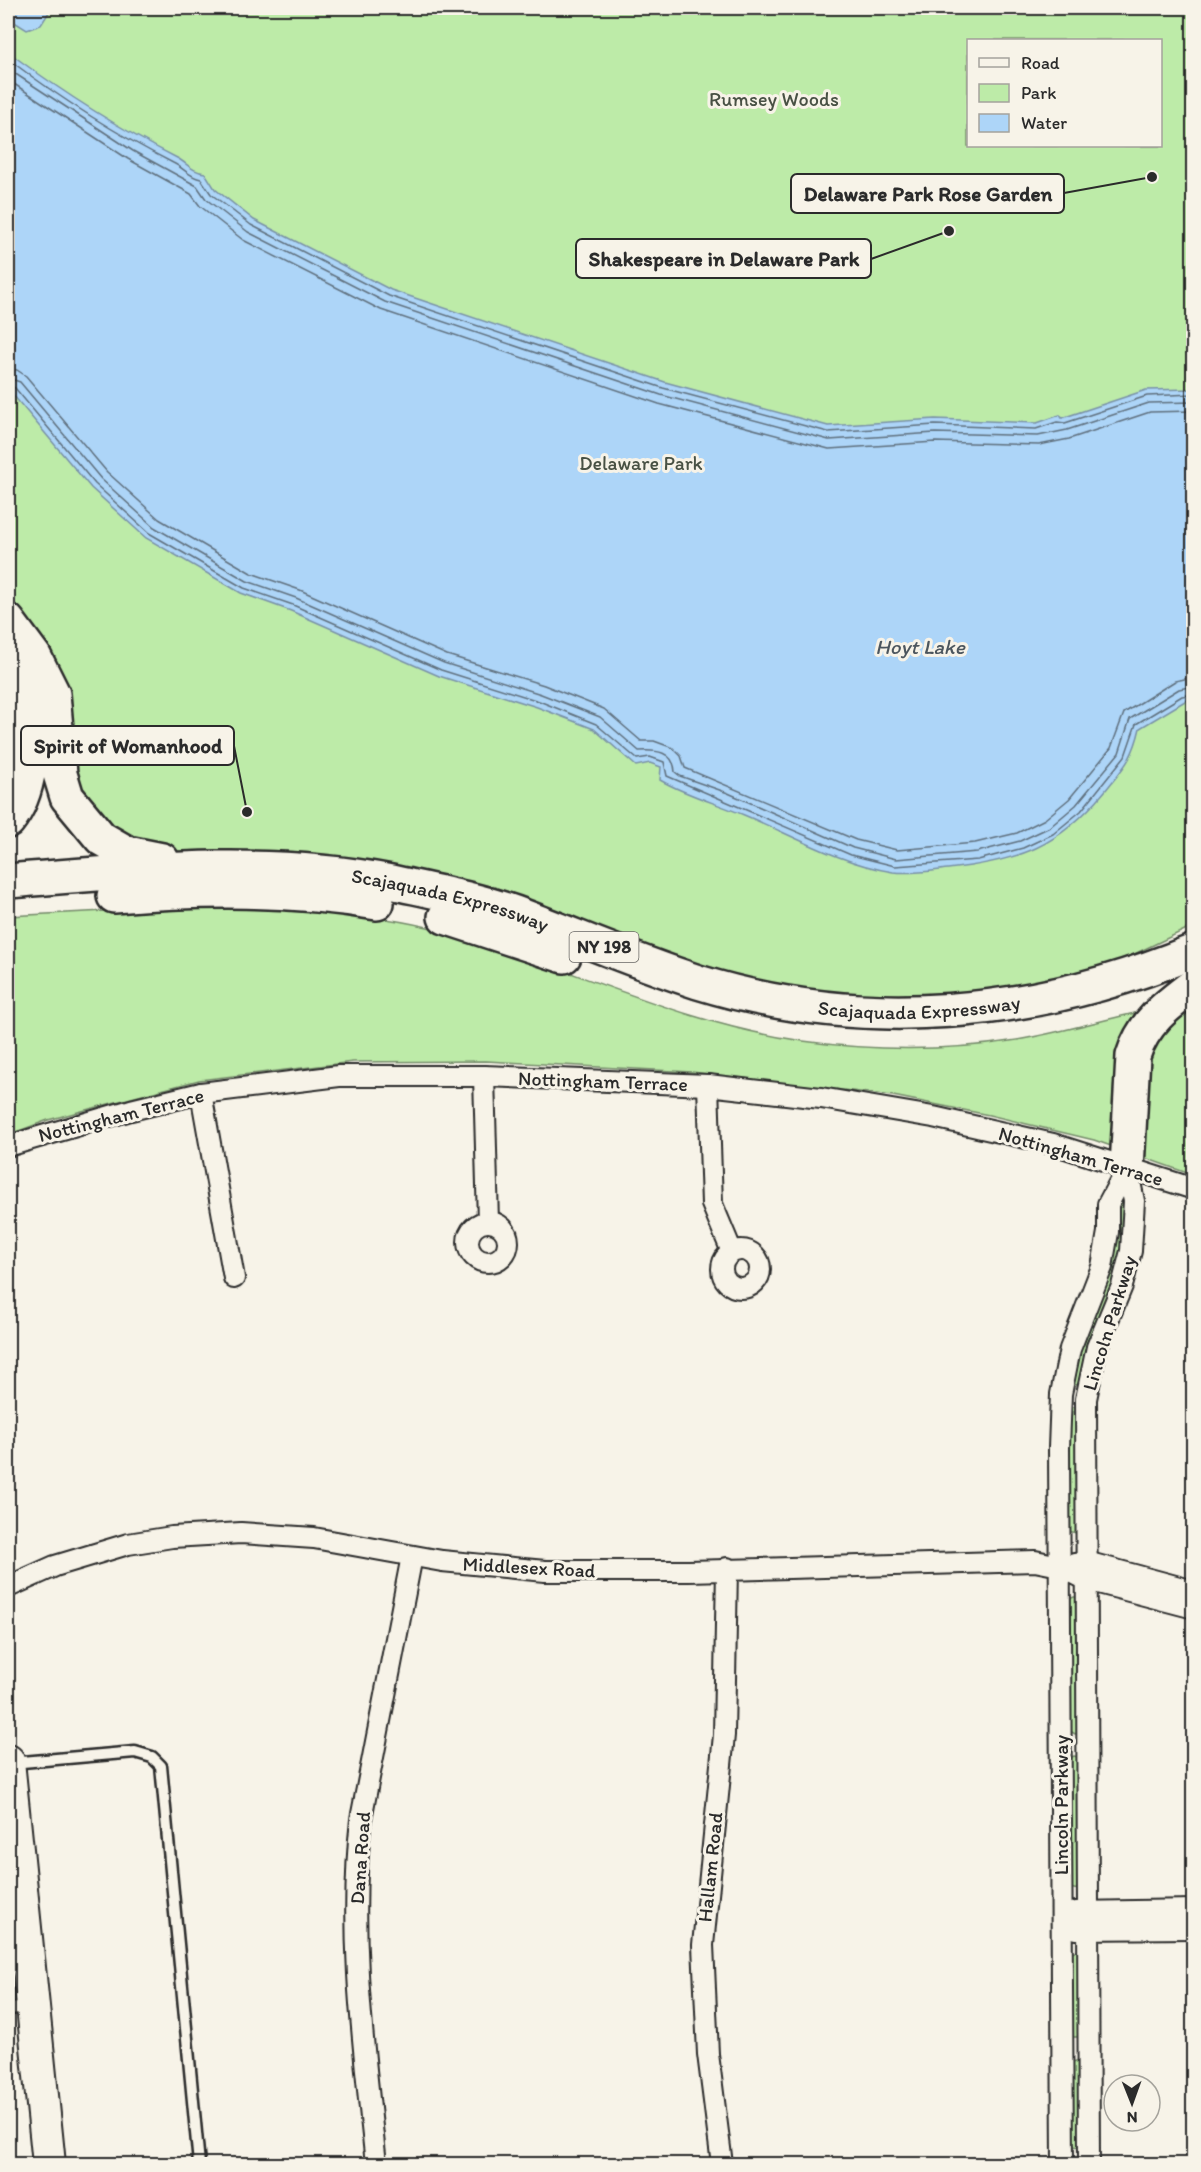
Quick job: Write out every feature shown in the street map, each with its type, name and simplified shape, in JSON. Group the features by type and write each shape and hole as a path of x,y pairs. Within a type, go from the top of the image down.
{"highway":[{"path":"8,621 34,656 53,694 60,774 67,797 82,818 101,838 127,853 202,868"},
{"path":"8,660 20,680 29,711 30,741 27,780 8,821"},
{"name":"Scajaquada Expressway","path":"8,880 202,868 285,868 366,878 433,891 512,912 670,972 730,991 791,1003 854,1011 917,1012 1010,1005 1102,985 1194,951"},
{"name":"Scajaquada Expressway","path":"8,903 212,890 283,892 342,897 455,919 542,947 661,992 722,1011 807,1028 880,1034 955,1033 1041,1022 1133,998 1194,975"},
{"path":"1128,1168 1133,1056 1138,1041 1147,1024 1194,985"}],"main road":[{"path":"8,1762 20,2008 49,2164"}],"street":[{"name":"Nottingham Terrace","path":"8,1146 121,1112 201,1093 339,1076 484,1076 708,1085 821,1098 933,1117 1061,1146 1194,1189"},
{"path":"484,1076 488,1222"},
{"path":"708,1085 712,1204 732,1252"},
{"path":"201,1093 234,1278"},
{"name":"Lincoln Parkway","path":"1063,2164 1061,1394 1070,1349 1102,1267 1108,1232 1108,1204 1128,1168"},
{"name":"Lincoln Parkway","path":"1089,2164 1086,1399 1097,1347 1122,1286 1131,1251 1134,1201 1128,1168"},
{"path":"1061,1394 1086,1399"},
{"name":"Middlesex Road","path":"8,1587 55,1566 99,1551 172,1537 277,1534 494,1568 545,1571 1029,1561 1194,1591"},
{"name":"Dana Road","path":"376,2164 357,1957 357,1857 361,1819 412,1556"},
{"name":"Hallam Road","path":"722,2164 708,2054 702,1945 724,1735 727,1568"},
{"name":"Middlesex Road","path":"1087,1571 1194,1608"},
{"path":"1061,1746 1087,1746"},
{"path":"1062,1921 1194,1910"},
{"path":"1088,1920 1194,1928"},
{"path":"1062,2049 1089,2049"}],"lane":[{"path":"8,1762 135,1752 152,1757 161,1766 200,2164"}],"green space":[{"name":"Delaware Park","path":"8,8 1193,8 1193,926 1126,958 1083,973 973,996 858,998 749,982 597,932 157,854 95,823 8,609"},
{"path":"223,905 338,913 423,926 495,946 713,1022 757,1033 856,1047 937,1048 991,1044 1048,1034 1139,1012 1193,1005 1193,1175 1094,1140 989,1115 893,1096 692,1072 486,1061 353,1062 199,1080 48,1120 8,1135 8,916"},
{"path":"1121,1198 1124,1199 1128,1234 1081,1384 1075,1385 1068,1374 1113,1205"},
{"path":"1073,1407 1077,1408 1078,1533 1067,1531 1066,1411"},
{"path":"1078,1597 1079,1733 1075,1734 1067,1729 1067,1600"},
{"path":"1078,1757 1079,1890 1069,1888 1068,1759"},
{"path":"1079,1951 1079,2037 1072,2037 1071,1952"},
{"path":"1080,2061 1080,2147 1072,2146 1072,2062"}],"water":[{"path":"8,8 51,9 41,25 27,30 8,18"},
{"name":"Hoyt Lake","path":"8,52 112,122 193,169 205,173 215,189 254,220 391,290 665,382 828,426 935,419 1037,423 1060,415 1062,418 1146,390 1193,389 1193,699 1185,701 1140,728 1131,755 1118,775 1088,810 1054,838 1017,856 973,866 906,873 893,872 836,856 670,785 660,780 661,767 650,763 636,766 594,729 537,707 439,676 291,611 241,593 146,538 91,488 8,389"}],"place":[{"name":"Delaware Park Rose Garden","path":"1152,177"},
{"name":"Shakespeare in Delaware Park","path":"949,231"},
{"name":"Spirit of Womanhood","path":"247,812"}],"park label":[{"name":"Rumsey Woods","path":"774,99"}]}
